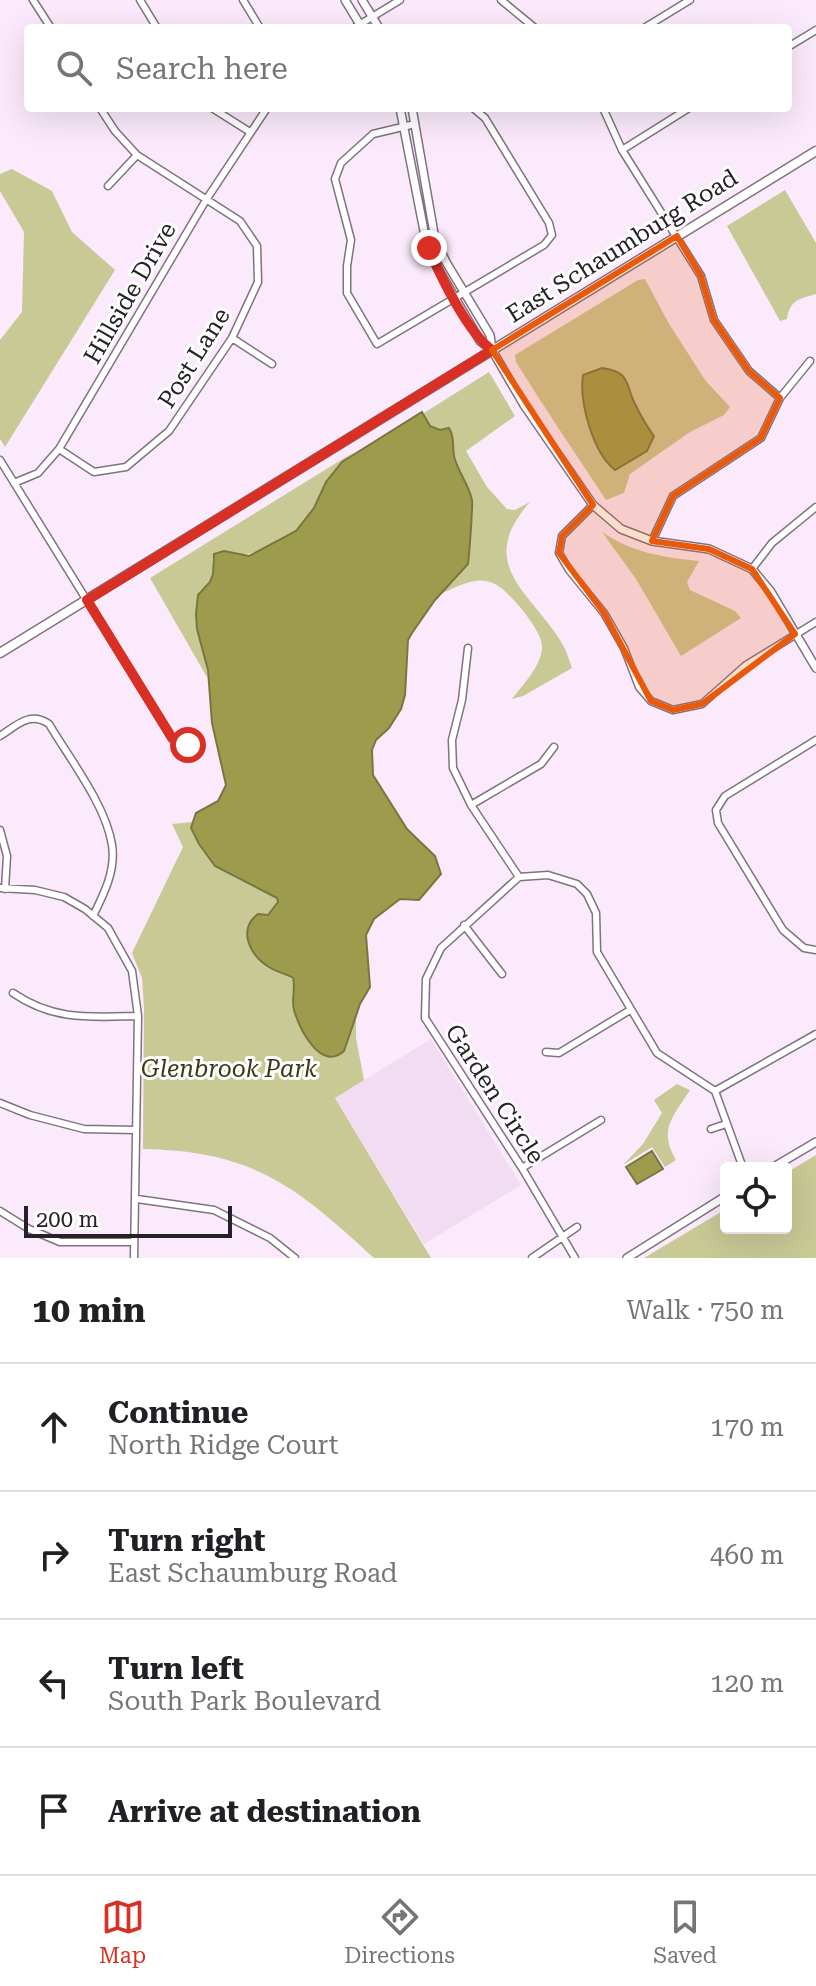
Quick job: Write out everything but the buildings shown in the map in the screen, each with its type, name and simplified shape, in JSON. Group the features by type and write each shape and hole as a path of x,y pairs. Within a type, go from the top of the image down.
{"main road":[{"name":"East Schaumburg Road","path":"0,653 815,154"}],"street":[{"path":"33,0 48,24"},
{"path":"140,0 155,24"},
{"path":"243,0 258,24"},
{"path":"345,0 357,24"},
{"path":"362,0 377,24"},
{"path":"363,24 400,0"},
{"path":"501,0 530,24"},
{"path":"651,24 690,0"},
{"path":"792,45 816,30"},
{"name":"Post Lane","path":"59,449 94,472 126,467 169,431 232,338 258,282 257,246 240,221 137,155 103,112"},
{"path":"218,112 250,132"},
{"name":"Hillside Drive","path":"14,483 38,473 59,449 206,200 264,112"},
{"path":"401,112 427,242 437,267 480,341 492,350 531,415 593,505 621,529 652,541 709,549 752,569 771,592 816,668"},
{"path":"413,112 435,239 490,335 492,350"},
{"path":"415,124 373,134 341,163 335,179 351,240 347,293 377,344 544,245 552,235 549,223 485,118 478,112"},
{"path":"605,112 622,150 701,276 714,320 749,371 780,398"},
{"path":"622,150 683,112"},
{"path":"108,186 137,155"},
{"path":"232,338 272,364"},
{"path":"652,541 673,496 761,438 780,398 810,361"},
{"path":"0,460 172,738 188,745"},
{"path":"593,505 562,536 559,553 604,613 624,648 634,677 651,701 669,709 687,709 702,704 746,665 816,622"},
{"path":"752,569 772,543 816,507"},
{"path":"468,648 462,700 452,740 453,768 471,805 519,877 548,875 577,884 587,894 596,913 597,952 630,1010 657,1053 715,1091 741,1162"},
{"path":"39,717 41,707"},
{"path":"666,719 669,709"},
{"path":"0,736 29,718 39,717 49,724 106,823 112,845 111,870 104,895 93,916"},
{"path":"816,740 725,796 716,810 718,823 783,930 804,948 816,950"},
{"path":"471,805 541,764 554,747"},
{"path":"0,830 7,856 2,888 35,890 64,897 108,928 129,963 136,986 138,1016 134,1258"},
{"name":"Garden Circle","path":"519,877 441,948 426,979 425,1018 522,1168 575,1258"},
{"path":"464,925 502,974"},
{"path":"13,993 58,1014 138,1016"},
{"path":"546,1052 559,1053 630,1010"},
{"path":"715,1091 816,1034"},
{"path":"0,1103 30,1115 84,1129 136,1130"},
{"path":"522,1168 601,1120"},
{"path":"711,1129 726,1124"},
{"path":"782,1162 816,1142"},
{"path":"137,1199 214,1210 270,1238 295,1258"},
{"path":"627,1258 720,1200"},
{"path":"0,1211 29,1229 60,1242 134,1242"},
{"path":"532,1258 577,1227"}],"highlighted area":[{"path":"677,236 701,276 714,320 749,371 780,398 761,438 673,496 652,541 709,549 752,569 795,634 702,704 673,710 651,701 604,613 559,553 562,536 593,505 492,350"}],"shaded area":[{"path":"602,368 622,375 654,436 647,451 615,470 594,440 583,399 583,375"},
{"path":"422,412 430,426 440,430 449,428 455,459 471,495 468,564 435,600 408,640 405,695 401,709 389,728 376,740 372,750 373,775 407,829 435,856 441,874 419,900 400,899 374,919 366,935 370,987 360,1004 344,1051 327,1056 313,1046 297,1018 293,1006 293,978 262,962 248,942 248,927 252,920 258,914 268,915 278,902 277,898 215,866 191,828 196,813 218,801 226,785 212,723 208,670 197,629 198,595 210,582 214,554 224,551 249,556 296,531 342,462"},
{"path":"431,1039 521,1185 424,1244 335,1098"},
{"path":"652,1151 663,1169 637,1184 626,1167"}],"green space":[{"path":"12,169 52,191 72,232 115,270 5,447 0,439 0,340 22,312 24,232 0,191 0,174"},
{"path":"785,190 816,243 816,294 796,301 787,319 780,321 727,226"},
{"path":"645,279 705,380 730,407 724,415 690,432 630,474 624,493 606,500 527,380 515,355 638,280"},
{"path":"489,372 515,416 466,451 487,487 507,509 515,510 530,502 514,524 507,544 508,562 514,578 563,645 572,668 512,699 536,667 541,641 524,612 495,584 486,581 466,583 439,595 468,564 473,509 446,428 440,430 430,426 424,413"},
{"path":"354,452 337,469 310,515 295,531 255,552 235,554 224,551 212,558 212,575 202,589 197,629 208,679 150,578"},
{"path":"602,532 648,553 699,561 687,582 690,590 735,611 741,618 681,656 636,579"},
{"name":"Glenbrook Park","path":"192,822 202,849 211,859 234,876 274,894 278,902 268,915 258,914 287,975 294,981 294,1011 315,1048 344,1052 356,1016 356,1038 364,1080 335,1098 431,1258 374,1258 296,1192 244,1165 181,1151 143,1149 144,1008 142,978 132,953 183,847 172,824"},
{"path":"677,1084 690,1090 673,1116 668,1132 676,1160 665,1167 652,1147 623,1165 643,1144 662,1113 654,1100"},
{"path":"816,1155 816,1258 644,1258 720,1213 720,1234 792,1234 792,1169"}],"route":[{"path":"188,745 172,738 87,600 492,350 480,341 440,275 429,248"}]}
